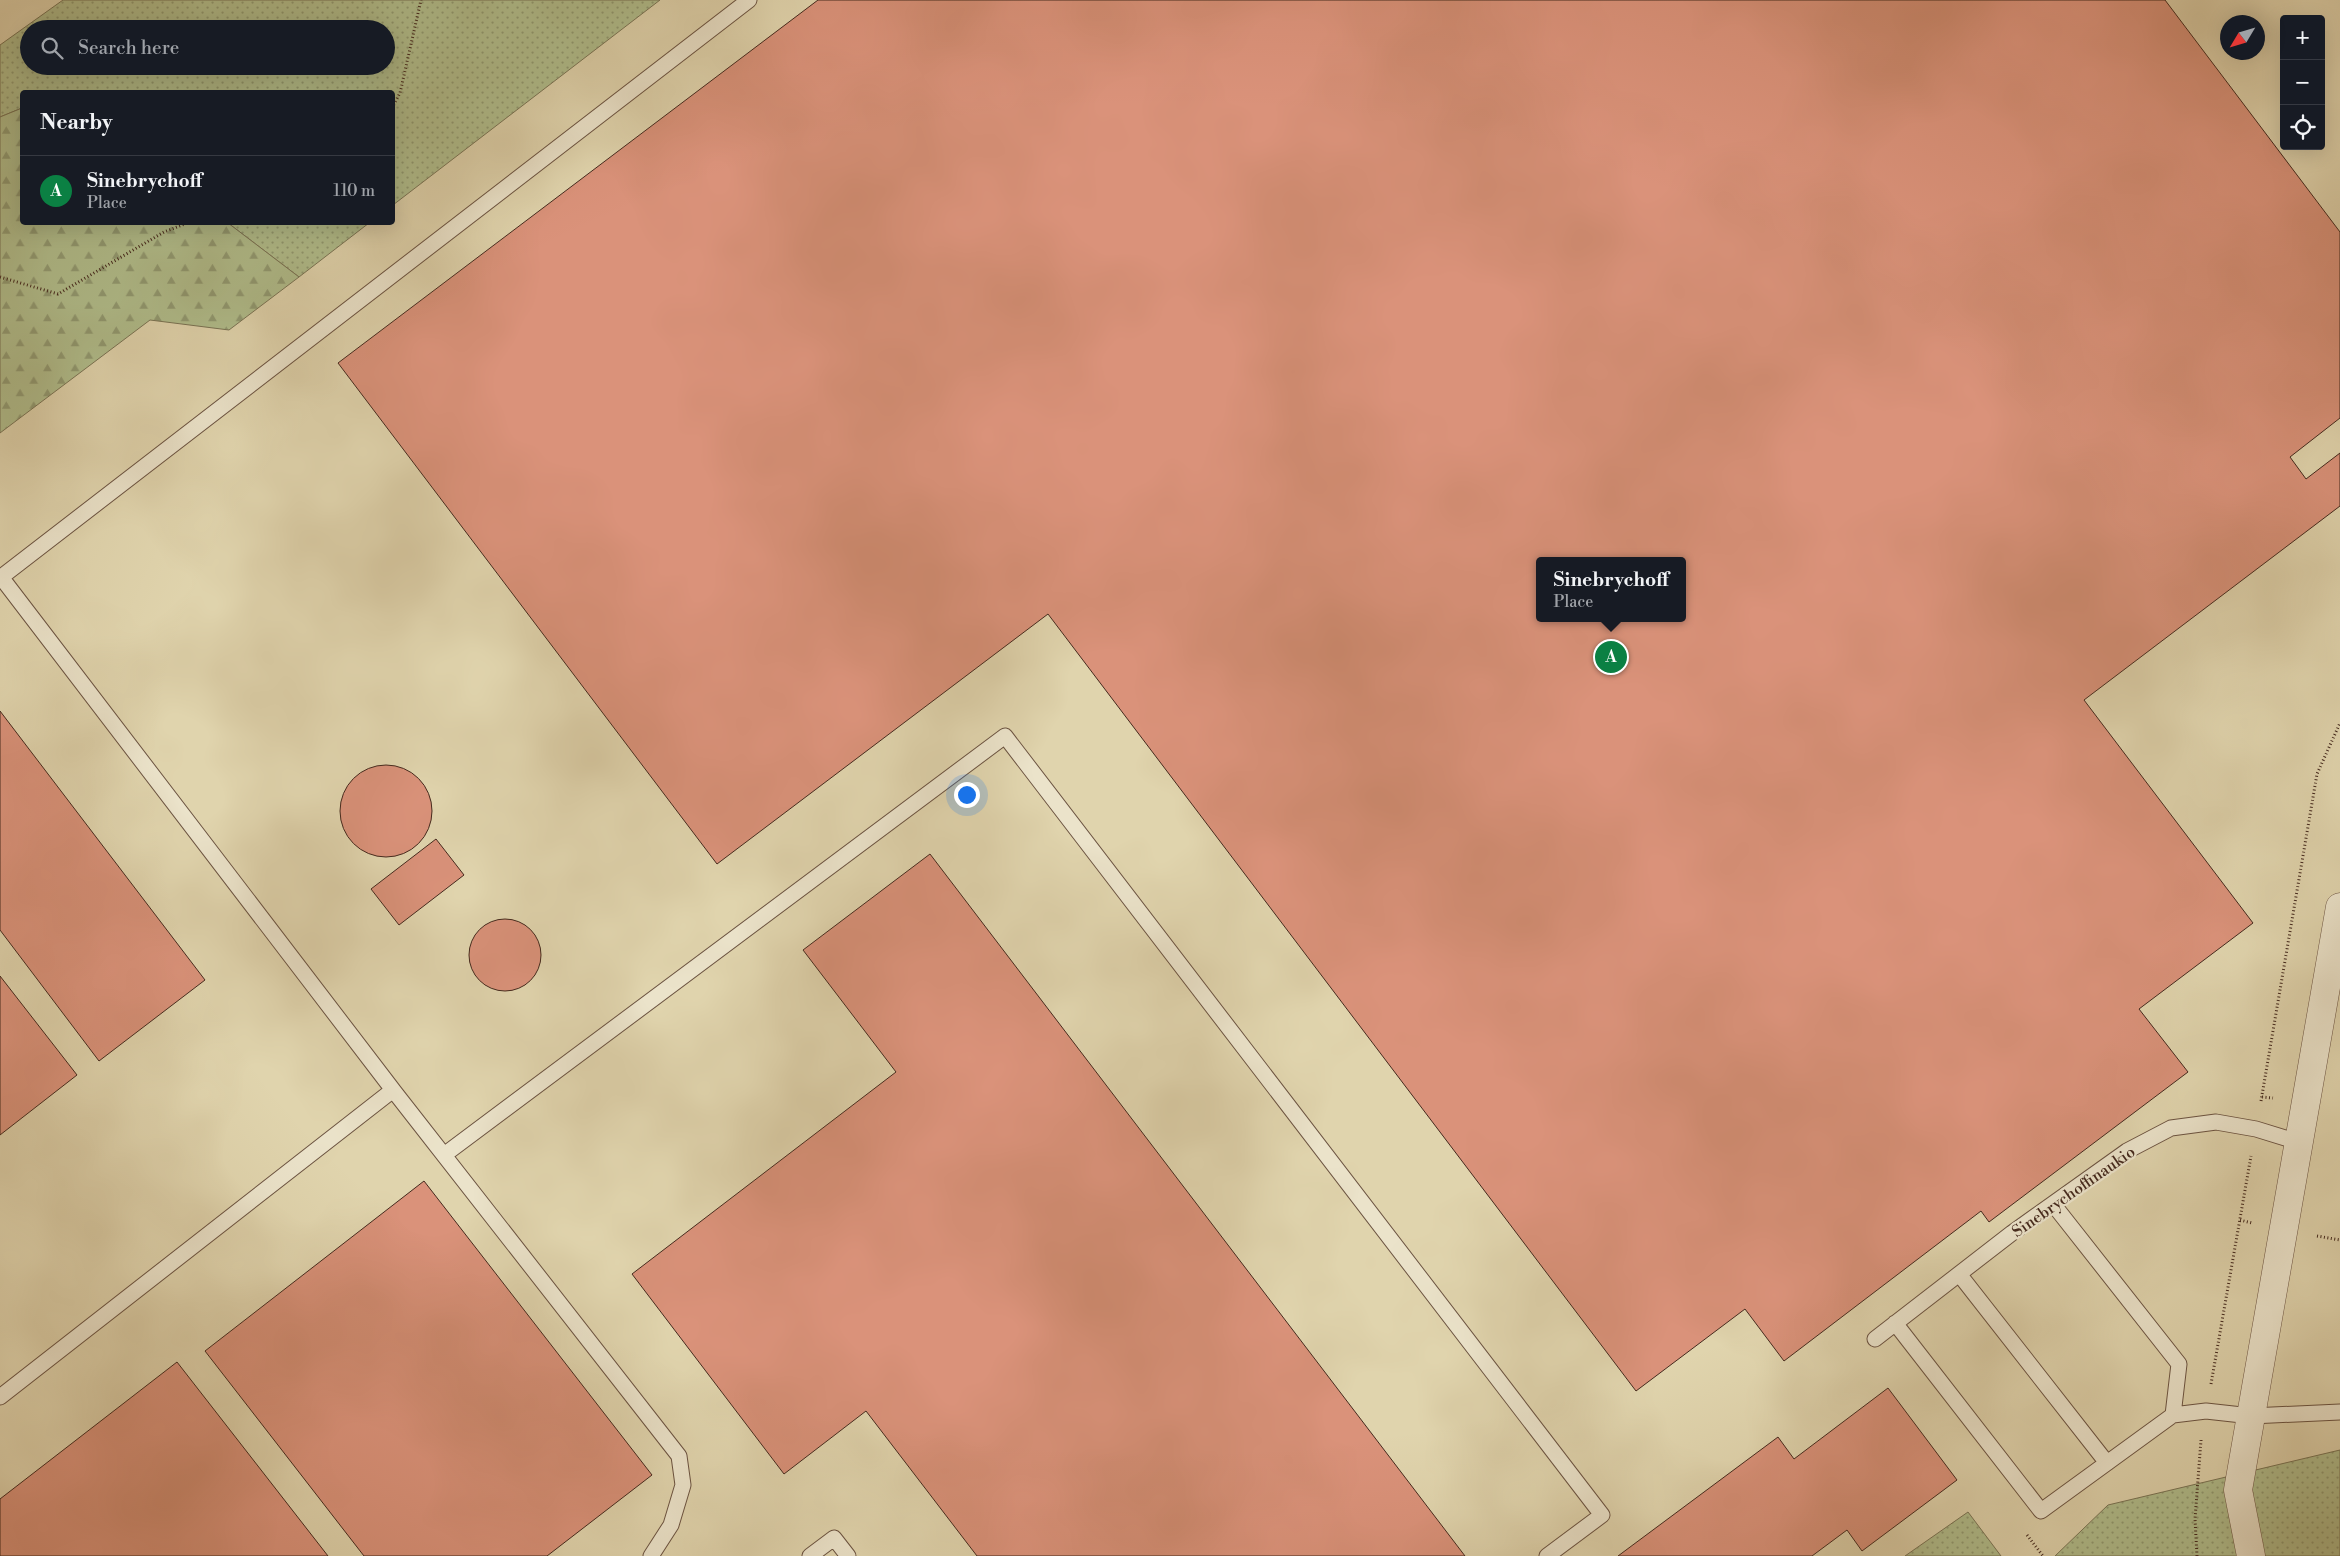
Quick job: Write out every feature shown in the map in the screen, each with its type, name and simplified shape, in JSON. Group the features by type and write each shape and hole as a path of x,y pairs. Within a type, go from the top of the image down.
{"street":[{"path":"2251,1556 2238,1490 2298,1142 2315,1059 2340,907"}],"lane":[{"path":"651,1556 671,1525 684,1485 679,1456 393,1090 0,577 749,0"},
{"path":"444,1155 1004,736 1602,1515 1547,1556"},
{"path":"0,1397 393,1090"},
{"name":"Sinebrychoffinaukio","path":"1875,1339 1959,1274 2127,1151 2171,1128 2216,1122 2256,1129 2298,1142"},
{"path":"2053,1204 2179,1364 2173,1415"},
{"path":"1959,1274 2107,1463"},
{"path":"1896,1323 2041,1511 2173,1415 2206,1411 2251,1416 2340,1412"},
{"path":"810,1556 834,1538 848,1556"}],"path":[{"path":"395,102 400,93 421,0"},
{"path":"0,278 58,294 164,232 182,225"}],"green space":[{"path":"63,0 660,0 395,203 395,90 20,90 20,109 0,117 0,45 20,31 20,75 395,75 395,20 35,20"},
{"path":"20,109 20,225 231,225 299,277 229,330 150,320 0,433 0,117"},
{"path":"231,225 366,225 299,277"},
{"path":"2340,1450 2340,1556 2055,1556 2108,1505"},
{"path":"1968,1512 2001,1556 1905,1556"}],"building":[{"path":"818,0 2165,0 2340,232 2340,418 2290,457 2306,479 2340,453 2340,506 2084,700 2253,923 2139,1009 2188,1072 1989,1222 1981,1211 1784,1361 1745,1309 1636,1391 1048,614 717,864 338,363"},
{"path":"0,711 205,980 99,1061 0,930"},
{"path":"386,765 404,768 419,778 429,793 432,811 429,829 419,844 404,854 386,857 368,854 353,844 343,829 340,811 343,793 353,778 368,768"},
{"path":"436,839 464,875 399,925 371,889"},
{"path":"930,854 1465,1556 977,1556 866,1411 784,1474 632,1274 896,1072 803,950"},
{"path":"505,919 525,925 535,935 541,955 535,975 525,985 505,991 485,985 475,975 469,955 475,935 485,925"},
{"path":"0,976 77,1075 0,1135"},
{"path":"424,1181 652,1475 547,1556 364,1556 205,1351"},
{"path":"177,1362 328,1556 0,1556 0,1499"},
{"path":"1888,1388 1957,1480 1862,1551 1847,1530 1812,1556 1618,1556 1778,1437 1794,1459"}],"place":[{"name":"Sinebrychoff","path":"1611,657"}]}
